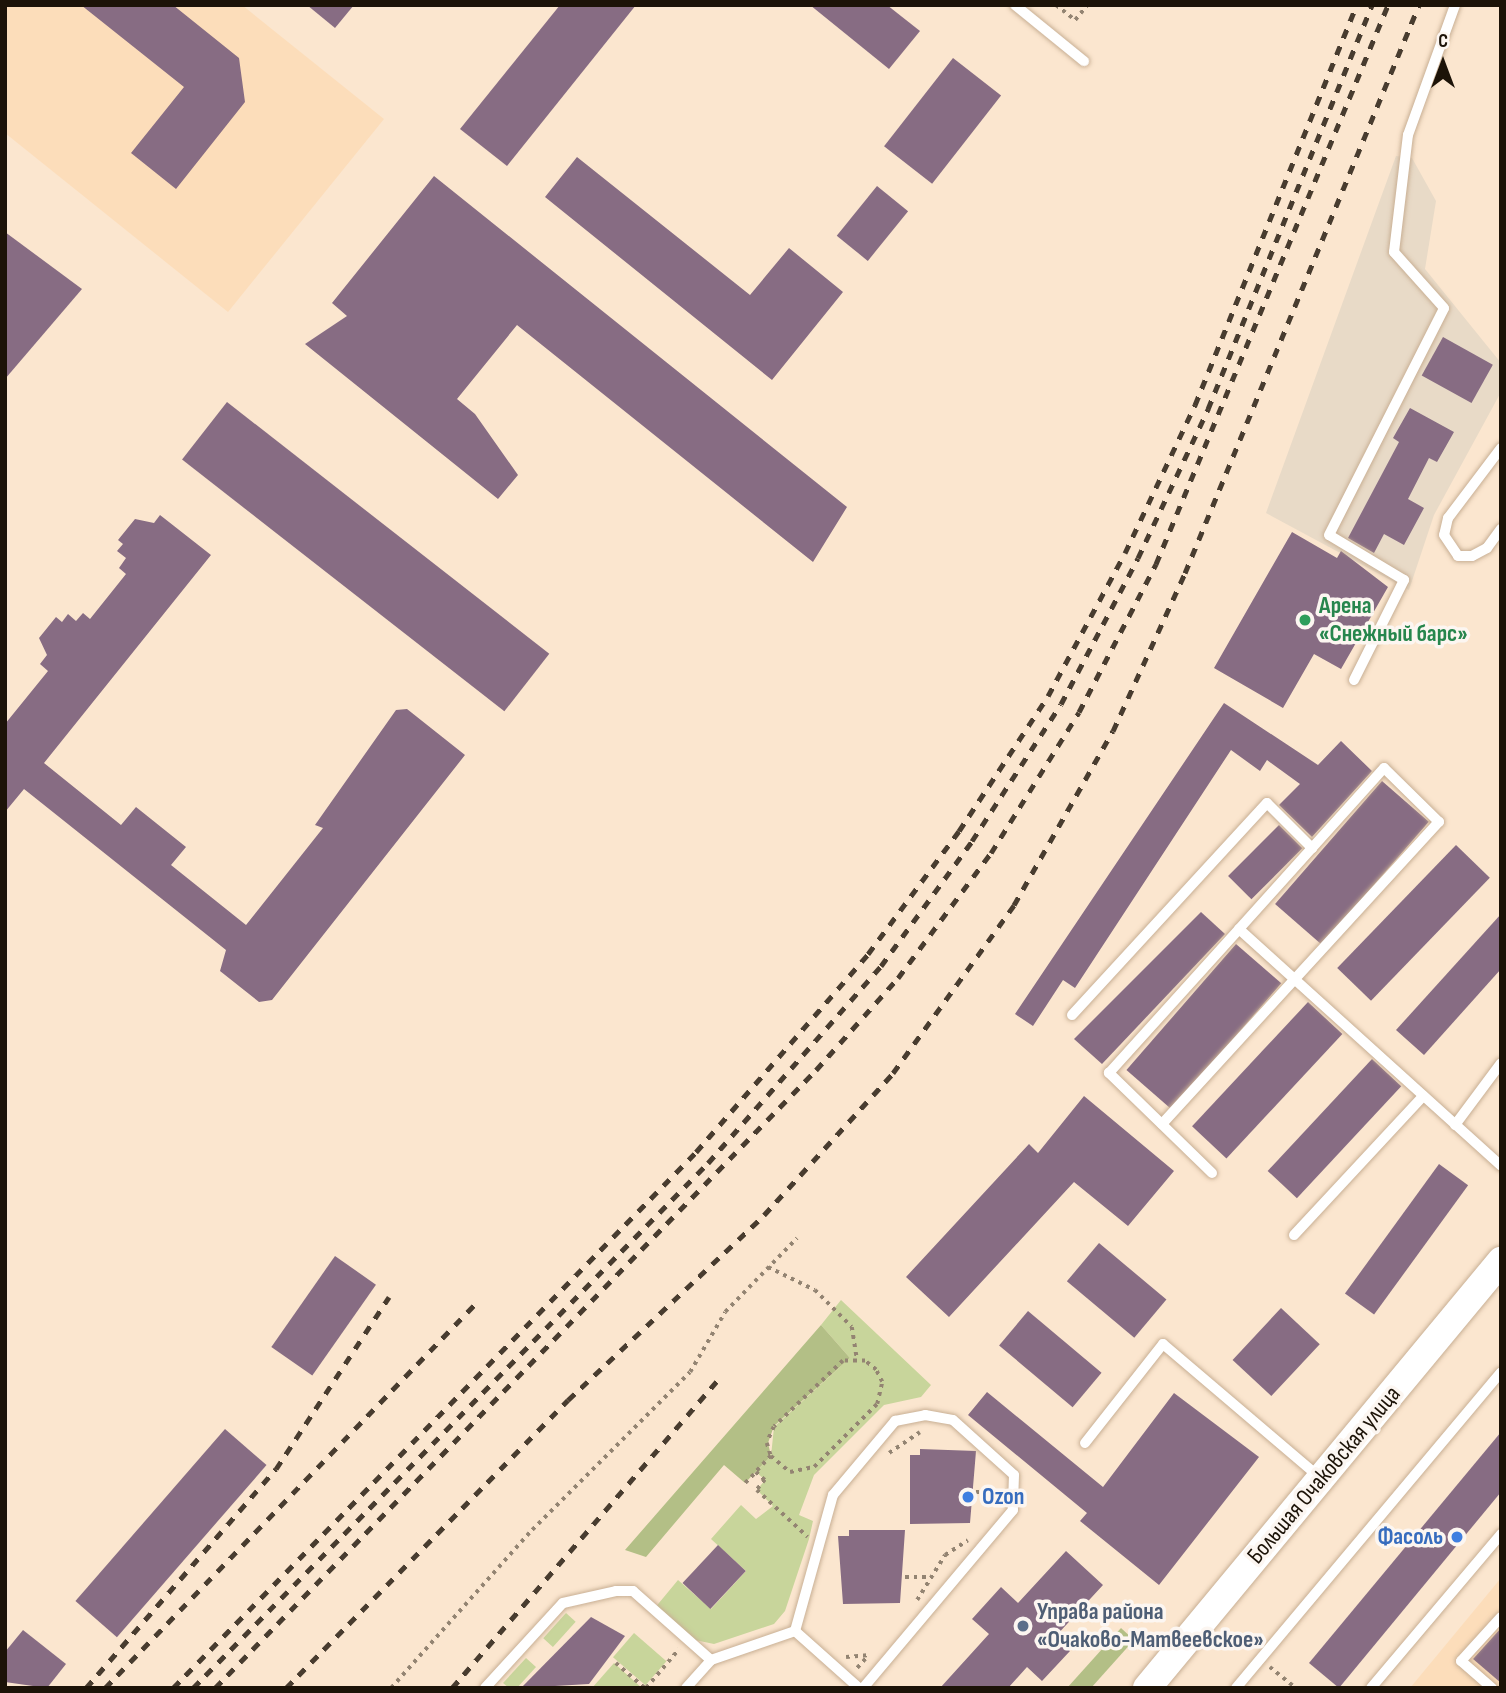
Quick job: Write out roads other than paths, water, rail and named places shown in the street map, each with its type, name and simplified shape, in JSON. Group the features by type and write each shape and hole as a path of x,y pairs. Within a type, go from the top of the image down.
{"street":[{"name":"Большая Очаковская улица","path":"1147,1688 1501,1261"}],"lane":[{"path":"1015,5 1084,61"},
{"path":"1354,680 1404,580 1329,535 1444,308 1394,252 1408,135 1455,5"},
{"path":"1501,448 1448,518 1444,535 1458,556 1472,556 1501,529"},
{"path":"1162,1124 1439,822 1384,768 1110,1073 1162,1124 1212,1173"},
{"path":"1072,1015 1267,803 1312,848"},
{"path":"1239,929 1501,1166"},
{"path":"1455,1125 1501,1063"},
{"path":"1294,1235 1423,1096"},
{"path":"1085,1443 1163,1344 1321,1478"},
{"path":"1236,1688 1501,1372"},
{"path":"925,1415 953,1420 1014,1475 1013,1510 861,1688 795,1631 833,1495 895,1421 925,1415"},
{"path":"1371,1688 1501,1534"},
{"path":"485,1688 563,1602 633,1591 711,1660"},
{"path":"1492,1688 1461,1661 1501,1616"},
{"path":"686,1688 711,1660 795,1631"}],"railway":[{"path":"173,1688 696,1152 868,954 959,831 1048,696 1125,553 1195,405 1357,5"},
{"path":"193,1688 708,1163 881,966 972,841 1061,704 1138,558 1208,409 1372,5"},
{"path":"215,1688 816,1070 898,978 991,853 1079,712 1156,564 1388,5"},
{"path":"286,1688 568,1400 764,1215 893,1073 1014,905 1113,731 1185,573 1419,5"},
{"path":"86,1688 276,1469 389,1297"},
{"path":"105,1688 480,1299"},
{"path":"452,1688 718,1380"}],"place":[{"name":"Арена «Снежный барс»","path":"1305,620"},
{"name":"Ozon","path":"968,1497"},
{"name":"Фасоль","path":"1457,1537"},
{"name":"Управа района «Очаково-Матвеевское»","path":"1023,1626"}]}
